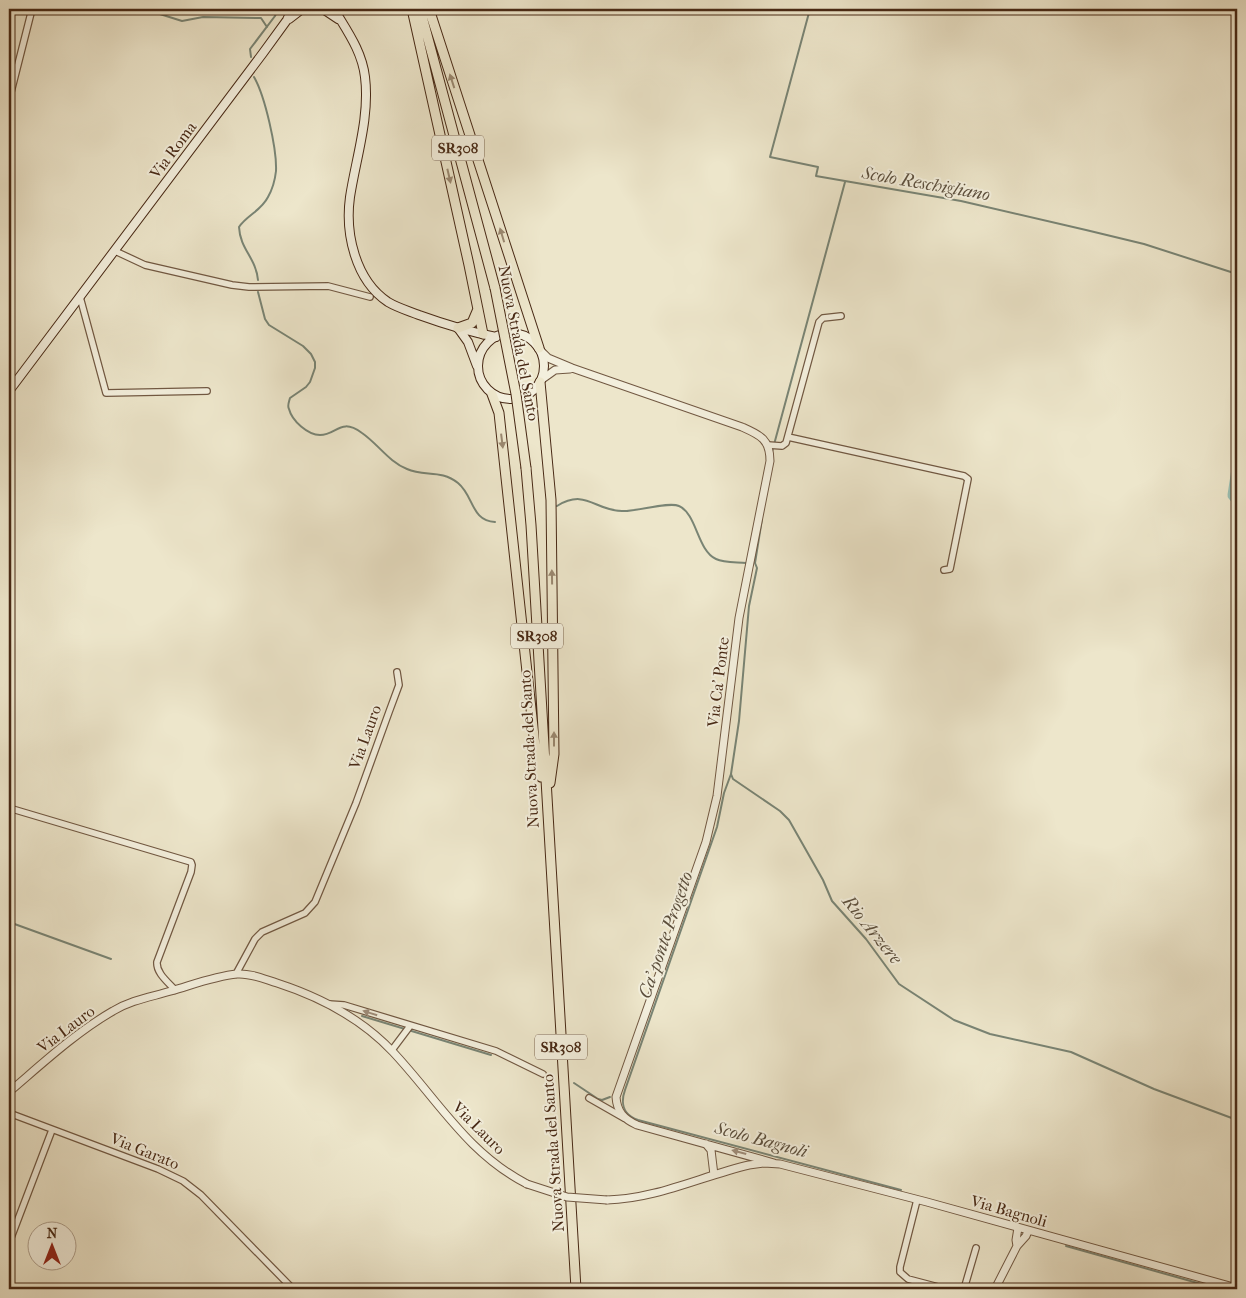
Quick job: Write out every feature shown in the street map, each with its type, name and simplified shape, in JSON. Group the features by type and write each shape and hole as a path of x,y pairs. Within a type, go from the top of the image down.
{"highway":[{"path":"412,9 483,334"},
{"name":"Nuova Strada del Santo","path":"420,9 495,288 511,368 526,468 576,1289"},
{"path":"428,9 540,350"},
{"path":"458,328 472,323 478,309"},
{"path":"541,381 551,500 553,636 554,754 547,805"},
{"path":"492,394 499,413 536,755 547,805"}],"main road":[{"name":"Via Roma","path":"9,392 287,20 292,9"},
{"name":"Via Roma","path":"287,20 302,9"},
{"path":"323,9 340,20"},
{"path":"334,9 360,55 365,75 366,109 349,209 349,234 359,265 368,281 387,301 400,308 458,328 496,337"},
{"path":"458,328 468,342 484,385 492,394 507,399 515,399 529,394 541,381 544,366 540,350 527,337 520,334 504,334 496,337 483,348 478,368"},
{"path":"483,334 483,348"}],"street":[{"path":"9,100 32,9"},
{"path":"115,251 145,265 232,285 249,287 328,286 370,298"},
{"path":"80,297 106,393 207,391"},
{"path":"540,350 548,358 572,368 742,427 758,434 768,445 782,446 786,443 788,437 819,322 823,318 841,316"},
{"path":"541,381 555,370 572,368"},
{"path":"788,437 964,476 968,479 952,562 950,569 944,570"},
{"name":"Via Ca' Ponte","path":"616,1097 706,842 716,807 739,618 770,461 768,445"},
{"name":"Via Lauro","path":"236,974 255,939 262,932 305,913 315,902 356,803 396,694 399,685 397,672"},
{"path":"9,808 191,862 191,872 156,967 174,990"},
{"name":"Via Lauro","path":"9,1092 65,1044 130,1002 236,974 248,975 293,988 329,1004 379,1039 392,1050 459,1131 480,1152 506,1172 527,1184 567,1197 607,1200 626,1199 658,1192 714,1175"},
{"name":"Via Lauro","path":"329,1004 344,1005 496,1051 543,1074"},
{"path":"392,1050 410,1026"},
{"path":"602,1106 607,1105 616,1097"},
{"path":"616,1097 618,1108 624,1118"},
{"name":"Via Bagnoli","path":"589,1098 637,1125 1237,1288"},
{"name":"Via Garato","path":"9,1113 158,1169 183,1181 201,1195 293,1289"},
{"path":"9,1243 52,1130"},
{"path":"704,1143 711,1150 714,1175"},
{"name":"Via Bagnoli","path":"714,1175 749,1165 774,1163"},
{"path":"918,1200 900,1272 908,1279 946,1289"},
{"path":"1017,1246 1018,1228"},
{"path":"995,1289 1017,1246 1028,1231"},
{"path":"964,1289 976,1248"}],"waterway":[{"path":"144,9 182,21 203,17 261,18 267,27"},
{"name":"Rio Arzere","path":"251,57 250,49 275,16 278,9"},
{"name":"Scolo Reschigliano","path":"810,9 770,157 818,167 816,176 961,201 1086,230 1144,244 1237,274"},
{"name":"Rio Arzere","path":"254,77 270,123 276,161 275,178 265,202 239,227 242,241 257,272 258,280"},
{"name":"Scolo Reschigliano","path":"772,452 845,182"},
{"name":"Rio Arzere","path":"258,292 265,319 269,325 303,346 311,354 315,362 310,382 290,398 288,404 288,408 297,422 311,433 320,435 339,428 355,428 401,466 420,473 445,476 458,483 467,494 477,513 487,521 495,522"},
{"path":"1237,469 1233,495 1237,500"},
{"name":"Rio Arzere","path":"557,506 576,499 622,511 668,505 679,506 690,516 705,548 710,554 716,559 723,561 746,563"},
{"name":"Rio Arzere","path":"762,519 755,563 757,568 749,606 739,721 731,774 733,779 780,811 789,820 823,880 832,901 866,939 899,984 954,1020 990,1034 1071,1052 1154,1089 1237,1120"},
{"name":"Ca' ponte Progetto","path":"731,774 724,793 717,827 625,1090 624,1108 629,1115 638,1120 901,1190"},
{"name":"Scolo Bagnoli","path":"9,922 111,959"},
{"name":"Scolo Bagnoli","path":"362,1016 491,1055"},
{"name":"Scolo Bagnoli","path":"574,1083 598,1099 602,1100 610,1097"},
{"name":"Scolo Bagnoli","path":"1066,1246 1219,1289"}]}
